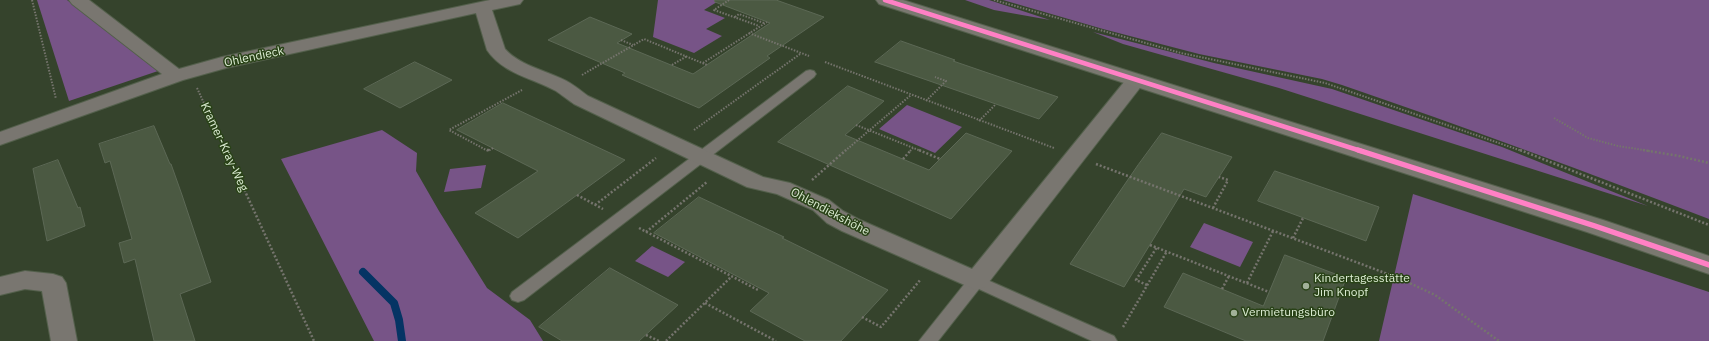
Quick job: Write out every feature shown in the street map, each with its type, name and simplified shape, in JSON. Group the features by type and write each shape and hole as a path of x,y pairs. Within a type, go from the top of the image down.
{"main road":[{"path":"885,0 1595,226 1709,265"}],"street":[{"path":"78,0 176,76"},
{"name":"Ohlendieck","path":"0,138 176,76 222,63 514,0"},
{"name":"Ohlendiekshöhe","path":"483,7 496,50 507,61 563,87 581,100 726,167 755,182 782,188 821,205 835,217 850,225 976,281"},
{"path":"976,281 1136,80"},
{"path":"0,286 25,280 53,283 64,341"}],"lane":[{"path":"518,296 810,74"},
{"path":"928,341 976,281 1108,341"}],"path":[{"path":"32,0 57,105"},
{"path":"729,0 714,10 759,26"},
{"path":"994,0 1181,53 1325,83 1557,164 1709,224"},
{"path":"735,17 739,14 764,23"},
{"path":"703,63 767,22"},
{"path":"563,87 644,39 707,65"},
{"path":"621,40 634,45"},
{"path":"596,205 675,144 800,53"},
{"path":"672,66 687,56"},
{"name":"Kramer-Kray-Weg","path":"176,76 197,89 314,341"},
{"path":"926,101 946,81 935,77"},
{"path":"493,148 488,151 449,130 543,79"},
{"path":"796,194 911,96"},
{"path":"979,121 996,104"},
{"path":"1554,118 1588,137 1608,144 1680,156 1709,163"},
{"path":"856,125 940,159"},
{"path":"902,159 913,148"},
{"path":"646,232 726,167"},
{"path":"1213,208 1228,180 1219,177"},
{"path":"577,195 758,290"},
{"path":"1293,238 1304,218"},
{"path":"1248,283 1273,231"},
{"path":"1150,245 1269,292"},
{"path":"1147,285 1136,280 1157,247"},
{"path":"1121,329 1167,251"},
{"path":"862,317 881,327 935,262"},
{"path":"1222,289 1229,276"},
{"path":"666,341 731,277"},
{"path":"1401,279 1435,295 1499,341"},
{"path":"705,303 776,341"},
{"path":"646,334 659,341"}],"shaded area":[{"path":"37,0 67,0 158,71 69,101"},
{"path":"658,0 720,0 704,10 725,18 706,29 722,36 694,53 653,37"},
{"path":"965,0 989,0 1050,20 994,10"},
{"path":"1003,0 1709,0 1709,219 1526,150 1342,85 1322,79 1199,54 1103,29"},
{"path":"1093,32 1214,63 1332,89 1502,147 1648,206 1279,88 1123,44"},
{"path":"907,105 962,127 935,153 879,129"},
{"path":"382,130 417,153 416,171 487,288 530,320 543,341 374,341 281,159"},
{"path":"486,165 481,188 444,192 450,169"},
{"path":"1413,194 1709,292 1709,341 1379,341"},
{"path":"1204,223 1253,242 1240,267 1190,247"},
{"path":"652,246 685,262 668,277 635,261"}],"building":[{"path":"715,0 776,0 824,17 767,56 770,58 699,108 622,75 625,73 548,40 590,17 632,34 617,43 693,74 770,23 715,2"},
{"path":"901,41 955,60 953,61 1058,97 1039,119 875,62"},
{"path":"415,62 452,80 400,108 364,89"},
{"path":"848,86 884,101 845,135 929,170 966,133 1012,151 951,219 778,142"},
{"path":"503,103 625,160 518,238 475,213 538,171 457,130"},
{"path":"154,126 171,164 211,282 180,294 195,341 154,341 135,259 124,263 119,243 132,239 110,161 105,163 99,144"},
{"path":"1162,133 1232,157 1206,197 1184,189 1124,287 1070,264 1138,165"},
{"path":"58,160 78,208 80,207 85,226 47,241 33,169"},
{"path":"1275,171 1379,207 1366,241 1258,201"},
{"path":"699,197 784,237 782,238 888,290 841,341 805,341 750,311 769,293 654,233"},
{"path":"1285,255 1346,278 1323,341 1246,341 1164,307 1183,273 1263,306"},
{"path":"610,268 678,305 639,341 562,341 539,327"}],"waterway":[{"path":"363,272 394,303 399,320 402,341"}],"transit line":[{"path":"885,0 1595,226 1709,265"}],"place":[{"name":"Kindertagesstätte Jim Knopf","path":"1306,286"},
{"name":"Vermietungsbüro","path":"1234,313"}]}
